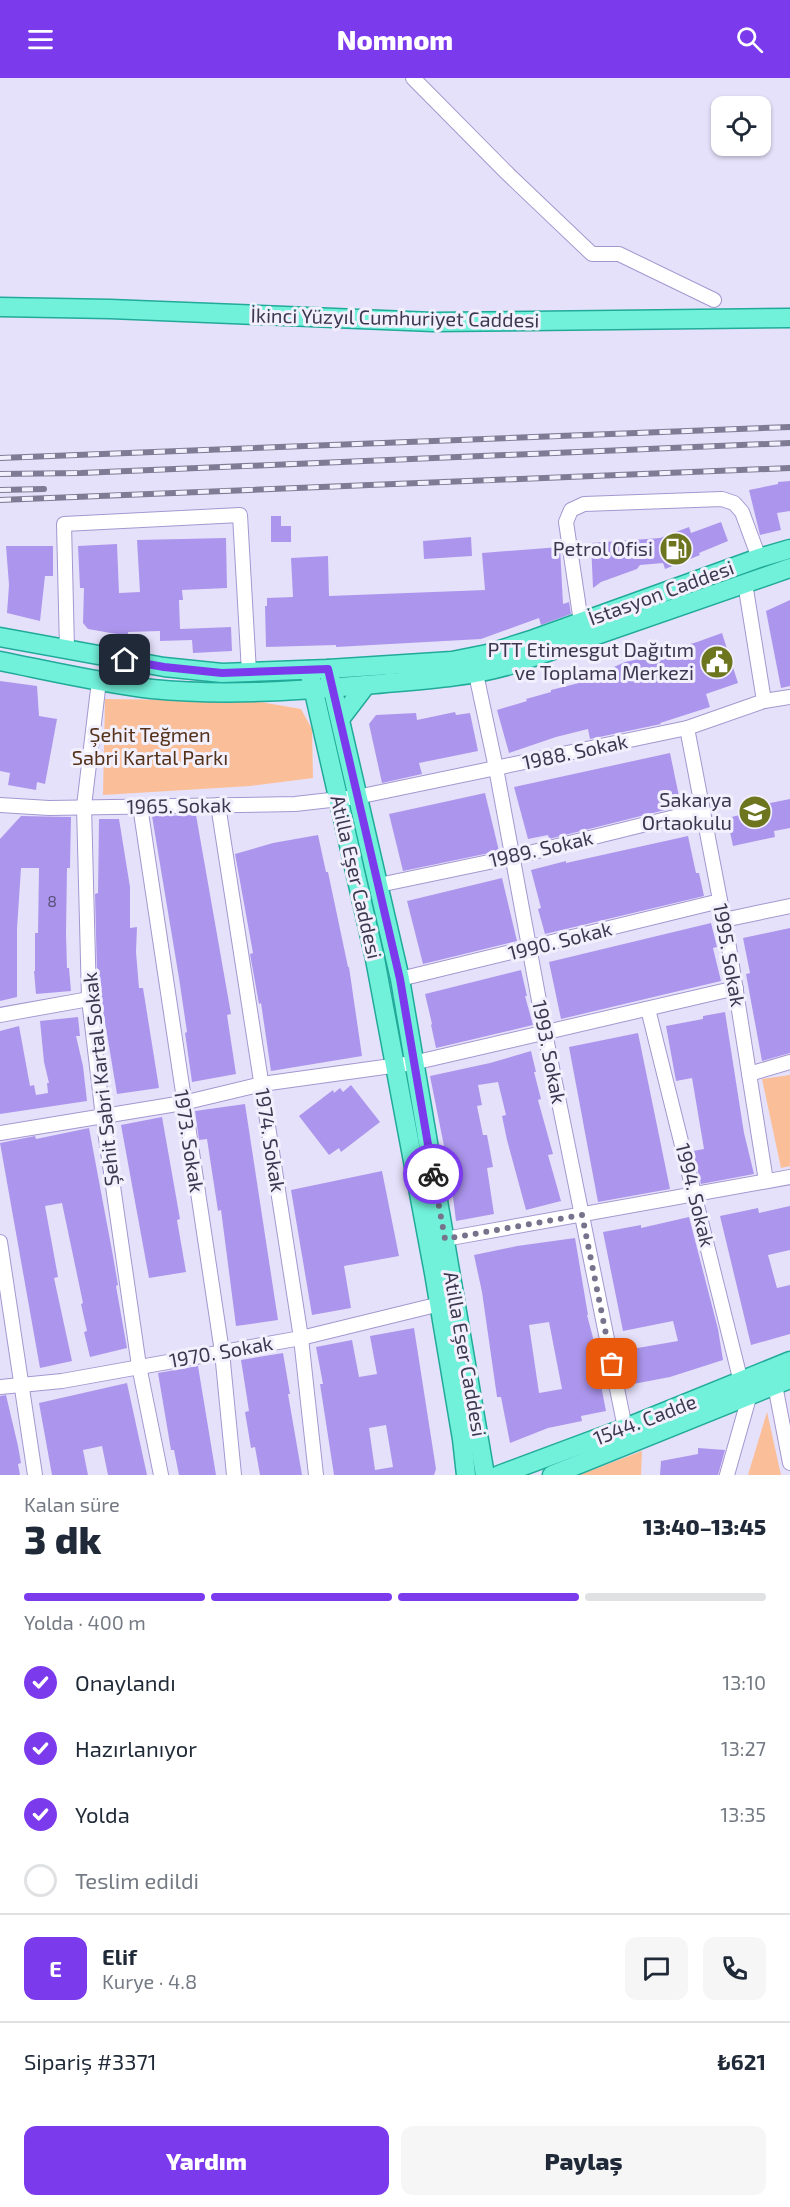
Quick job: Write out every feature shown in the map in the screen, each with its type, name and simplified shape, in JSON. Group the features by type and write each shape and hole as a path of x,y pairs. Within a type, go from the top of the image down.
{"main road":[{"name":"İkinci Yüzyıl Cumhuriyet Caddesi","path":"0,307 110,309 433,322 790,318"},
{"name":"İstasyon Caddesi","path":"0,637 164,667 222,673 452,661 487,654 534,639 790,549"},
{"name":"İstasyon Caddesi","path":"0,661 99,681 153,689 228,692 314,690 439,680 510,665 790,568"},
{"name":"Atilla Eşer Caddesi","path":"328,669 400,979 485,1475"},
{"name":"Atilla Eşer Caddesi","path":"309,670 362,892 440,1304 466,1475"},
{"path":"340,719 366,685"},
{"name":"1544. Cadde","path":"552,1475 746,1388 790,1361"},
{"name":"1544. Cadde","path":"499,1475 625,1428 746,1388 782,1382"}],"street":[{"path":"413,78 508,174 592,254 619,254 714,300"},
{"path":"581,622 566,522 572,510 584,504 722,500 734,503 742,512 759,558"},
{"path":"67,649 64,524 240,515 249,672"},
{"path":"745,583 764,701"},
{"name":"1993. Sokak","path":"476,674 496,768 545,1033 625,1428"},
{"name":"Şehit Sabri Kartal Sokak","path":"99,681 84,806 89,999 103,1117 139,1366 161,1475"},
{"name":"1988. Sokak","path":"357,797 687,728 764,701 790,697"},
{"name":"1995. Sokak","path":"687,728 736,988 766,1181"},
{"name":"1965. Sokak","path":"0,805 49,808 295,804 357,797"},
{"name":"1974. Sokak","path":"218,805 301,1338 316,1475"},
{"name":"1973. Sokak","path":"140,806 222,1352 234,1475"},
{"name":"1989. Sokak","path":"379,885 513,857 703,810"},
{"name":"1990. Sokak","path":"400,979 720,902"},
{"path":"724,920 790,906"},
{"path":"0,1133 183,1103 262,1084 413,1063 736,988"},
{"path":"0,1015 89,999"},
{"name":"1994. Sokak","path":"648,1008 694,1195 746,1388"},
{"path":"749,1074 790,1062"},
{"path":"445,1239 790,1177"},
{"path":"0,1242 35,1475"},
{"name":"1970. Sokak","path":"0,1387 62,1381 301,1338 440,1304"},
{"path":"782,1382 790,1463"},
{"path":"727,1475 746,1388"}],"green space":[{"name":"Şehit Teğmen Sabri Kartal Parkı","path":"105,699 255,701 301,709 312,729 313,778 250,786 103,795"},
{"path":"790,1075 790,1166 781,1168 762,1079"},
{"path":"767,1412 781,1475 748,1475"},
{"path":"642,1451 641,1475 579,1475"}],"building":[{"path":"790,481 790,511 777,513 781,530 760,535 749,490"},
{"path":"271,516 281,516 281,526 291,526 291,542 271,542"},
{"path":"721,522 728,541 665,569 663,563 640,565 637,569 601,582 593,588 591,543 660,538 689,527 691,533"},
{"path":"471,537 472,556 424,559 423,541"},
{"path":"226,538 227,588 182,590 183,600 179,600 180,629 231,627 232,651 193,653 192,640 160,641 160,631 128,632 128,636 88,629 83,623 84,588 80,588 78,546 117,544 119,593 140,592 137,540"},
{"path":"6,546 53,546 53,576 45,576 40,621 7,613 9,585"},
{"path":"560,547 563,604 569,602 571,614 541,625 539,618 481,639 336,647 336,645 266,647 265,606 267,606 267,598 293,597 291,558 328,556 329,596 485,590 482,553"},
{"path":"790,600 790,686 781,688 766,611"},
{"path":"722,633 738,683 706,694 710,707 661,724 590,739 588,729 509,753 497,710 527,701 526,699 551,692 551,690 579,683 579,680 584,679 583,677 598,674 625,662 663,654 663,652"},
{"path":"0,681 37,686 39,716 57,719 45,784 37,782 36,790 8,785 10,773 0,771"},
{"path":"455,712 456,715 470,713 478,751 419,763 422,774 382,783 369,724 376,715 416,713 417,720"},
{"path":"670,753 681,806 549,839 548,835 528,839 514,787"},
{"path":"485,793 499,851 403,871 389,814"},
{"path":"790,799 790,828 774,831 775,837 733,846 727,818 766,809 765,804"},
{"path":"196,815 231,1014 227,1015 236,1074 192,1082 179,978 152,816"},
{"path":"21,816 71,817 70,868 67,868 66,933 67,968 69,968 71,991 36,994 34,971 35,933 38,933 39,868 21,868 17,929 17,997 0,1001 0,839"},
{"path":"99,819 119,819 130,887 130,928 137,927 136,952 139,988 143,988 159,1088 117,1094 97,974 95,894 98,893"},
{"path":"318,835 349,967 362,1056 271,1071 235,854 273,843"},
{"path":"688,836 696,873 699,873 704,896 545,934 531,870"},
{"path":"502,878 517,941 423,964 407,901"},
{"path":"711,923 717,947 713,948 721,981 561,1019 549,962"},
{"path":"790,928 790,1053 762,1061 746,974 750,973 743,938"},
{"path":"521,970 533,1025 436,1048 425,994"},
{"path":"725,1012 744,1133 754,1174 701,1184 693,1151 704,1149 692,1078 676,1081 666,1026"},
{"path":"78,1017 80,1036 76,1036 83,1066 87,1101 0,1114 0,1031 19,1026 30,1086 34,1085 36,1095 48,1093 47,1083 49,1083 44,1062 40,1021"},
{"path":"638,1033 670,1189 598,1202 569,1047"},
{"path":"531,1051 541,1099 538,1100 553,1154 548,1155 561,1201 526,1210 507,1140 502,1116 506,1115 498,1082 478,1085 482,1105 477,1106 483,1135 487,1135 493,1167 487,1168 494,1214 456,1221 451,1181 430,1076"},
{"path":"351,1085 380,1122 341,1152 339,1148 329,1155 299,1116 333,1090 334,1093 340,1088 343,1092"},
{"path":"245,1104 278,1320 236,1326 221,1210 218,1211 207,1139 199,1140 195,1111"},
{"path":"162,1117 180,1219 177,1220 186,1272 149,1278 121,1125"},
{"path":"89,1128 113,1256 127,1348 90,1357 84,1332 87,1331 81,1304 83,1303 62,1203 45,1206 58,1277 54,1278 72,1361 40,1368 0,1143 35,1136 36,1139"},
{"path":"382,1171 399,1256 344,1266 351,1308 312,1315 291,1190"},
{"path":"790,1206 790,1250 768,1255 777,1288 790,1285 790,1334 751,1345 720,1216 758,1208 759,1213"},
{"path":"689,1217 718,1329 723,1360 670,1377 633,1384 626,1350 678,1341 673,1321 623,1331 603,1232 641,1225 641,1228"},
{"path":"575,1238 587,1315 600,1364 597,1365 606,1411 581,1416 582,1421 548,1428 510,1443 501,1397 497,1397 482,1292 474,1255","holes":["549,1322 562,1389 539,1393 529,1325"]},
{"path":"414,1328 436,1469 434,1475 334,1475 316,1347 352,1340 359,1377 377,1374 370,1336","holes":["386,1425 393,1467 375,1470 369,1428"]},
{"path":"283,1353 302,1475 260,1475 255,1447 251,1448 245,1412 249,1411 241,1360"},
{"path":"198,1366 216,1475 179,1475 174,1450 171,1450 158,1373"},
{"path":"127,1383 147,1475 108,1475 102,1446 83,1450 88,1475 52,1475 39,1403"},
{"path":"6,1395 21,1463 18,1464 20,1475 0,1475 0,1396"},
{"path":"698,1448 725,1450 718,1475 660,1475 661,1461 698,1454"}],"railway":[{"path":"0,458 790,427"},
{"path":"0,474 81,473 790,443"},
{"path":"0,500 790,468"},
{"path":"0,490 44,489"}],"way so far":[{"path":"433,1174 445,1239 582,1215 612,1364"}],"place":[{"name":"Petrol Ofisi","path":"676,549"},
{"name":"PTT Etimesgut Dağıtım ve Toplama Merkezi","path":"717,662"},
{"name":"Sakarya Ortaokulu","path":"755,812"}],"route":[{"path":"125,660 222,673 328,669 400,979 433,1174"}]}
